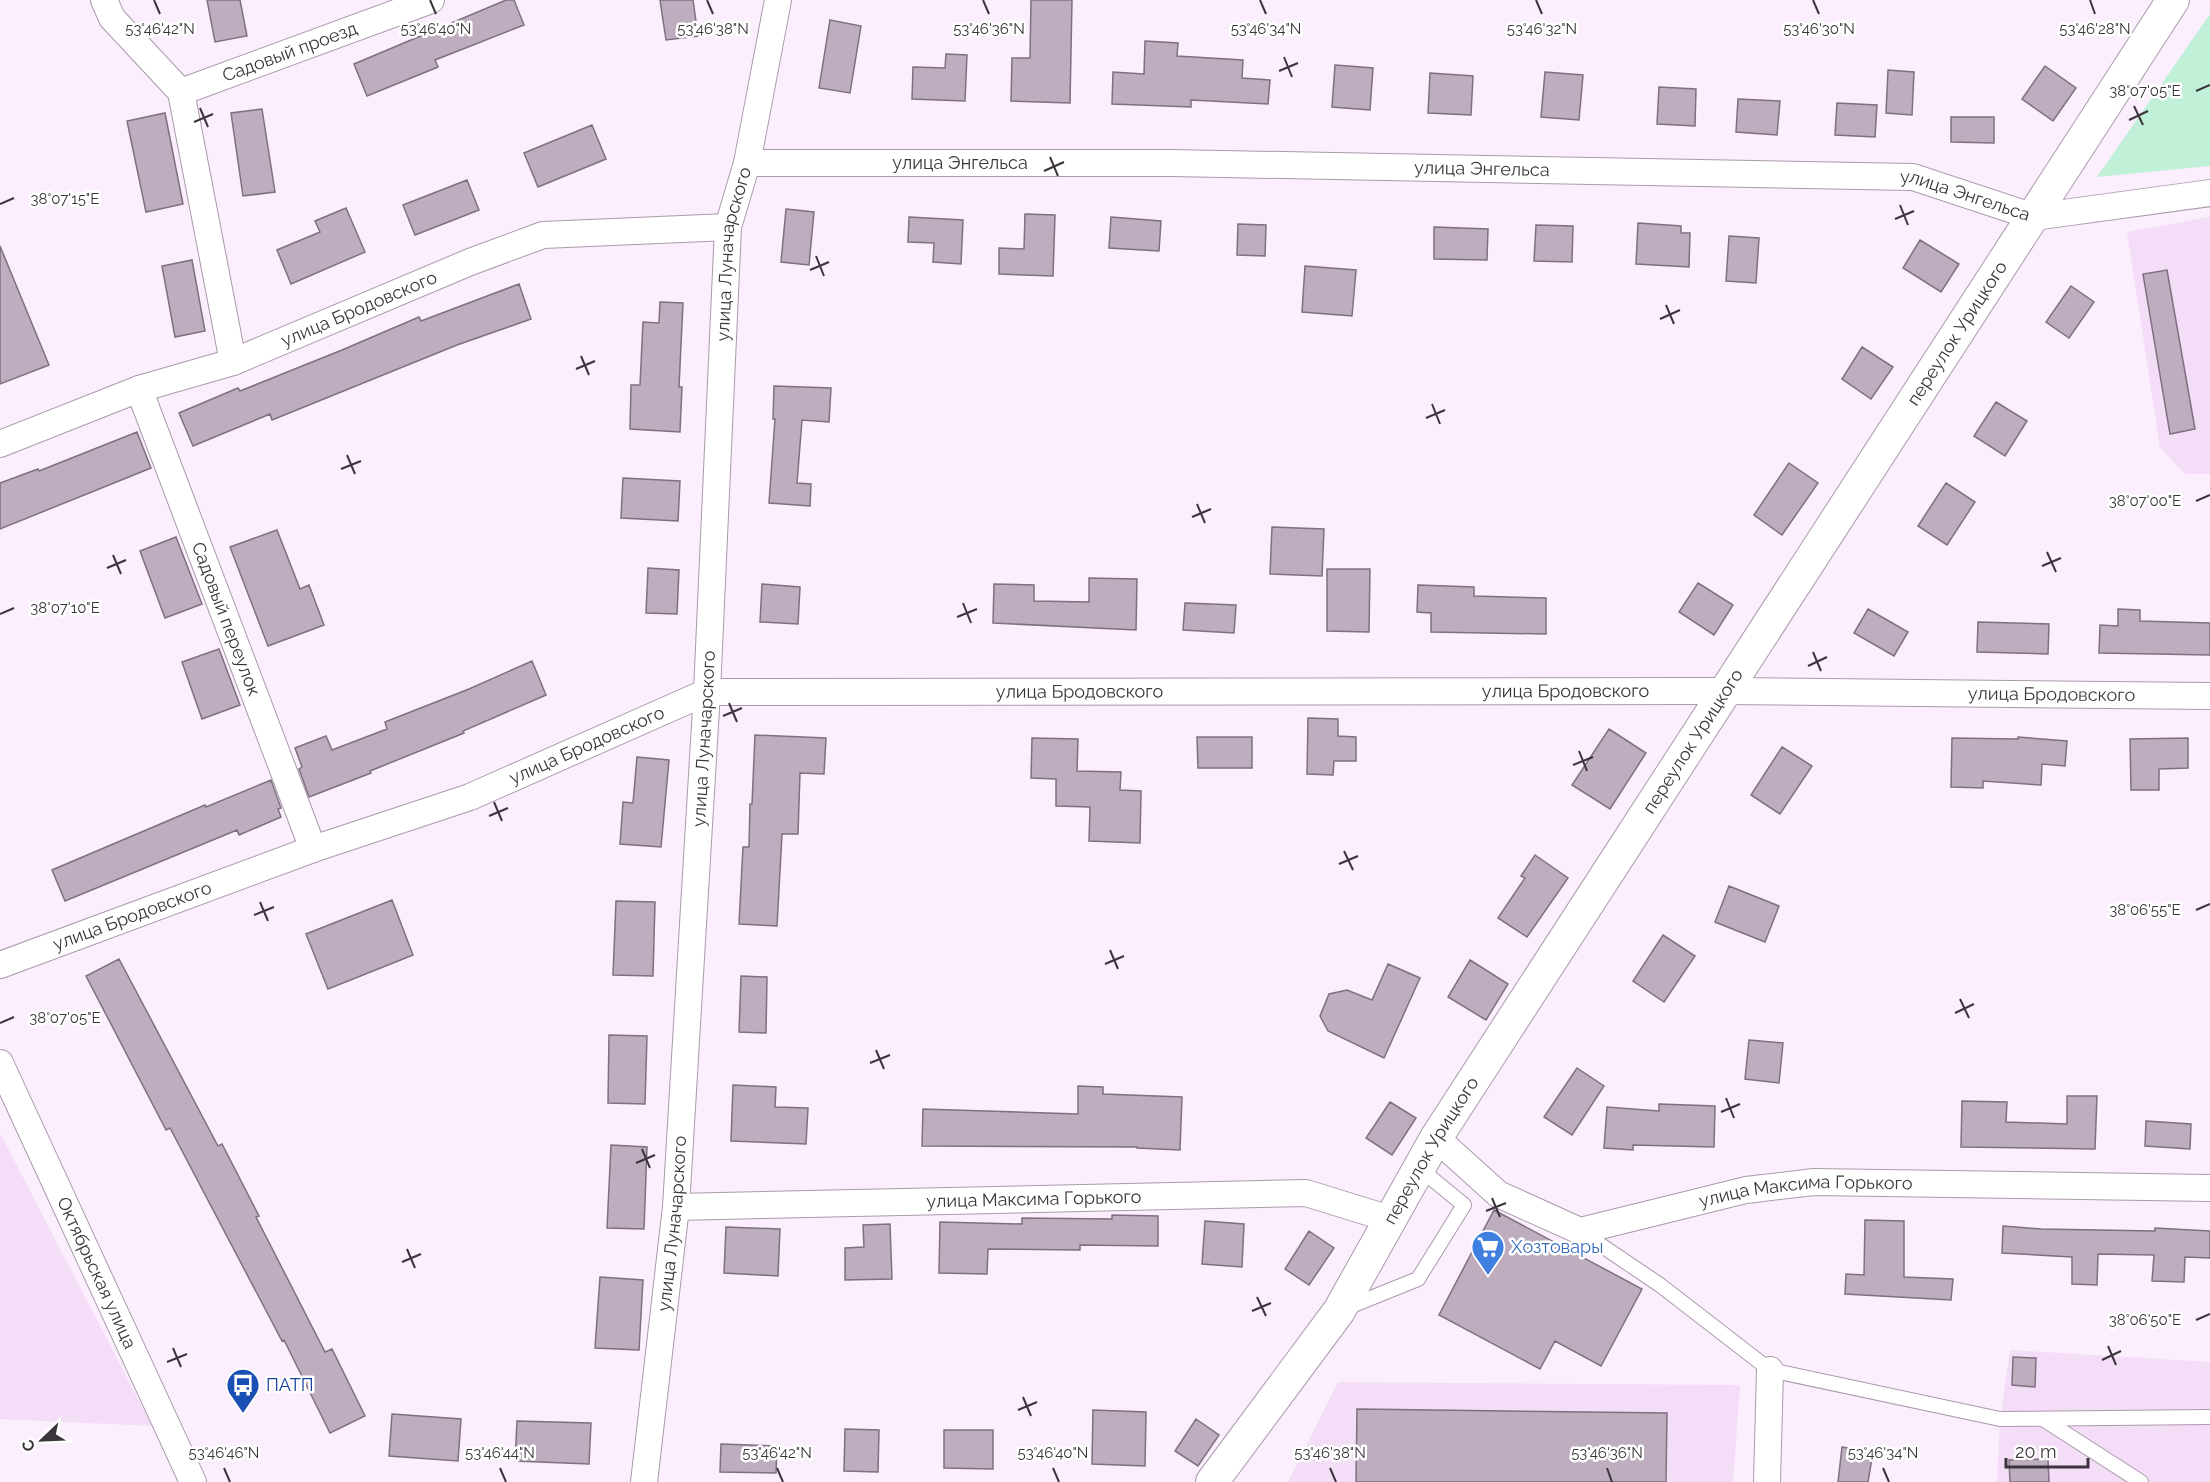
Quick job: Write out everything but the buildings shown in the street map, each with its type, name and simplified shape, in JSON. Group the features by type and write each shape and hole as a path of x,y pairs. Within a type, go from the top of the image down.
{"street":[{"path":"104,0 112,18 182,92 233,362"},
{"name":"Садовый проезд","path":"182,92 431,0"},
{"name":"улица Луначарского","path":"644,1482 676,1207 707,692 728,227 747,163 778,0"},
{"name":"переулок Урицкого","path":"1212,1482 1339,1311 1436,1138 2173,0"},
{"name":"улица Энгельса","path":"747,163 1172,163 1913,177 2034,217 2210,193"},
{"name":"улица Бродовского","path":"0,444 140,389 233,362 470,262 543,235 728,227"},
{"name":"Садовый переулок","path":"140,389 313,849"},
{"name":"улица Бродовского","path":"0,964 313,849 470,796 707,692 1725,691 2210,696"},
{"name":"Октябрьская улица","path":"0,1063 193,1482"},
{"path":"1436,1138 1498,1194 1580,1231"},
{"name":"улица Максима Горького","path":"1580,1231 1746,1190 1814,1182 2210,1188"},
{"name":"улица Максима Горького","path":"676,1207 1306,1193 1390,1219"},
{"path":"1767,1482 1770,1370"}],"lane":[{"path":"1339,1311 1418,1280 1464,1205 1418,1168"},
{"path":"1580,1231 1660,1285 1770,1370 2000,1419 2210,1417"},
{"path":"2043,1419 2142,1482"}],"shaded area":[{"path":"2210,217 2210,474 2185,474 2160,448 2127,232"},
{"path":"0,1133 152,1426 0,1419"},
{"path":"2010,1350 2210,1362 2210,1482 1997,1482 2000,1419"},
{"path":"1338,1382 1740,1385 1733,1482 1288,1482"}],"green space":[{"path":"2210,14 2210,166 2097,177"}],"place":[{"name":"Хозтовары","path":"1488,1276"},
{"name":"ПАТП","path":"243,1414"}]}
